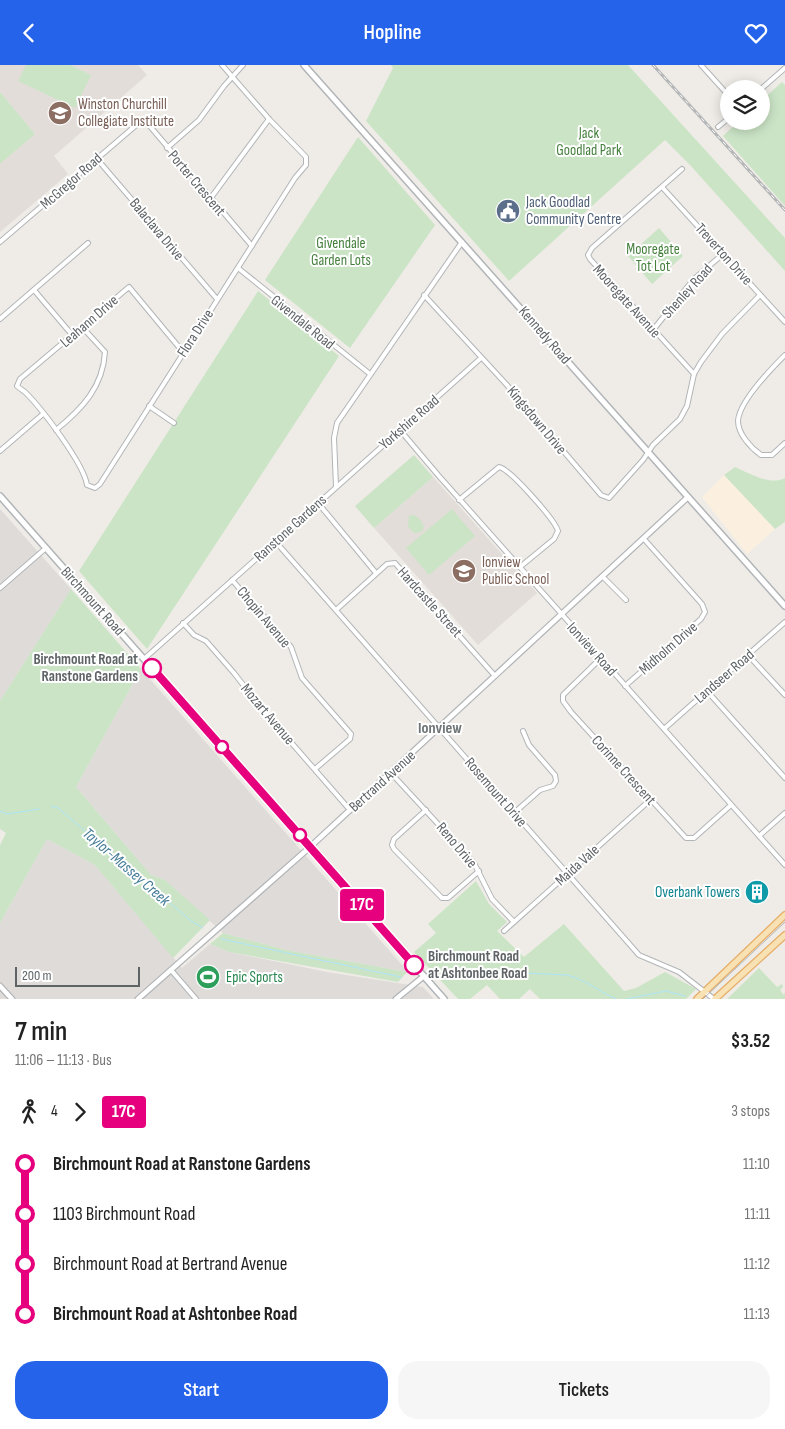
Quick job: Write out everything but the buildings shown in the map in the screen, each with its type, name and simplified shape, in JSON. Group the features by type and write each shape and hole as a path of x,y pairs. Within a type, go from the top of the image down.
{"main road":[{"name":"Kennedy Road","path":"304,65 785,606"},
{"name":"Birchmount Road","path":"0,496 444,999"},
{"path":"697,999 785,915"},
{"path":"715,999 785,935"}],"street":[{"name":"Flora Drive","path":"43,414 75,457 86,478 87,485 95,488 295,178 307,163 305,156 269,119 222,65"},
{"path":"167,147 200,120 232,76 243,65"},
{"path":"701,65 720,87"},
{"path":"770,81 785,68"},
{"path":"210,199 269,119"},
{"name":"Porter Crescent","path":"143,121 252,246"},
{"name":"McGregor Road","path":"0,242 137,123 143,121"},
{"name":"Balaclava Drive","path":"96,159 217,299"},
{"name":"Mooregate Avenue","path":"682,169 592,248 588,255 694,375"},
{"name":"Treverton Drive","path":"662,187 785,322"},
{"name":"Ranstone Gardens","path":"144,659 336,486 335,429 342,414 462,242"},
{"path":"0,319 88,243"},
{"name":"Shenley Road","path":"653,330 694,279 722,254"},
{"name":"Givendale Road","path":"238,269 334,347 370,373"},
{"name":"Leahann Drive","path":"43,414 16,384 83,328 126,288 131,287 183,352"},
{"path":"34,290 73,336"},
{"name":"Kingsdown Drive","path":"424,295 604,497 612,496 620,483 648,452"},
{"path":"648,452 684,413 694,375 722,335 760,295"},
{"path":"56,430 81,410 97,385 104,367 105,352 83,328"},
{"path":"785,355 746,401 738,420 742,435 761,455 772,455 785,443"},
{"name":"Yorkshire Road","path":"336,486 481,358"},
{"path":"149,406 174,423"},
{"path":"0,451 43,414"},
{"name":"Ionview Road","path":"400,430 459,500 785,865"},
{"path":"459,500 499,467 508,472 528,493 558,531 554,539 520,567"},
{"name":"Bertrand Avenue","path":"138,999 310,847 688,497"},
{"path":"318,503 376,573"},
{"name":"Midholm Drive","path":"625,686 701,619 705,612 702,603 644,539"},
{"name":"Rosemount Drive","path":"275,541 639,955 680,972 715,999"},
{"path":"0,588 46,548"},
{"name":"Hardcastle Street","path":"336,610 389,562 395,563 495,676"},
{"path":"603,577 626,601"},
{"name":"Chopin Avenue","path":"232,580 291,647 302,678 351,734 350,739 315,769"},
{"name":"Landseer Road","path":"664,729 785,622"},
{"name":"Mozart Avenue","path":"183,623 216,653 350,809"},
{"path":"748,655 785,695"},
{"name":"Corinne Crescent","path":"600,659 567,689 563,695 563,701 650,800 688,839 694,838 730,805"},
{"path":"707,691 785,778"},
{"path":"514,813 540,790 553,786 556,781 555,775 529,745 523,731"},
{"name":"Reno Drive","path":"391,773 479,871 492,899 514,922"},
{"name":"Maida Vale","path":"504,931 650,800"},
{"path":"426,810 394,839 392,845 394,849 442,898 448,897 479,871"},
{"path":"759,837 785,813"},
{"path":"171,970 196,999"},
{"path":"396,999 424,975"},
{"path":"0,985 12,999"}],"shaded area":[{"name":"Winston Churchill Collegiate Institute","path":"0,65 138,65 147,75 54,156 68,174 0,232 0,164 35,134 0,92"},
{"path":"724,475 775,529 747,554 702,497"},
{"name":"Ionview Public School","path":"433,477 537,593 478,645 374,528"},
{"path":"0,509 71,589 0,701"},
{"path":"141,669 407,972 286,950 223,933 165,880 151,875 76,787"},
{"path":"47,839 95,865 182,968 210,944 229,952 327,972 423,987 434,999 0,999 0,923"}],"green space":[{"path":"26,65 70,65 91,75 75,108 18,81"},
{"name":"Jack Goodlad Park","path":"391,65 628,65 785,238 785,271 690,165 665,140 509,281 366,121 393,68"},
{"path":"782,82 785,85 785,206 723,136 729,130 770,130 770,93"},
{"path":"0,92 35,134 0,164"},
{"name":"Givendale Garden Lots","path":"358,137 435,225 350,348 265,280"},
{"name":"Mooregate Tot Lot","path":"659,228 683,256 652,284 628,256"},
{"path":"258,291 339,356 147,649 79,571"},
{"path":"414,455 433,477 374,528 355,506"},
{"path":"735,467 766,480 773,481 785,478 785,522 775,529 724,475"},
{"path":"452,509 475,536 429,575 406,548"},
{"path":"413,515 419,518 424,528 421,532 414,533 408,527 409,516"},
{"path":"71,589 141,669 76,787 151,875 165,880 210,920 173,958 95,865 47,839 0,923 0,845 6,833 0,829 0,701"},
{"path":"476,881 489,904 507,922 497,931 524,957 564,924 624,991 636,988 665,972 696,989 686,999 540,999 530,989 519,999 500,999 487,985 470,999 458,999 414,952 436,933 428,924"},
{"path":"223,933 286,950 407,972 398,982 229,952 210,944"},
{"path":"759,968 777,987 782,984 783,987 780,990 784,995 785,992 785,999 727,999"}],"waterway":[{"name":"Taylor-Massey Creek","path":"51,806 58,808 190,920 203,928"},
{"name":"Taylor-Massey Creek","path":"0,811 7,814 39,809"},
{"name":"Taylor-Massey Creek","path":"221,939 401,977"},
{"name":"Taylor-Massey Creek","path":"446,980 483,971 567,975 580,979 616,999"},
{"name":"Taylor-Massey Creek","path":"627,999 666,991 685,996"}],"tram line":[{"path":"703,999 785,922"}],"railway":[{"path":"653,65 785,210"}],"bus line":[{"name":"17C","path":"152,668 414,965"}],"place":[{"name":"Winston Churchill Collegiate Institute","path":"60,113"},
{"name":"Jack Goodlad Community Centre","path":"508,211"},
{"name":"Ionview Public School","path":"464,571"},
{"name":"Birchmount Road at Ranstone Gardens","path":"152,668"},
{"name":"Overbank Towers","path":"757,892"},
{"name":"Birchmount Road at Ashtonbee Road","path":"414,965"},
{"name":"Epic Sports","path":"208,977"}],"district":[{"name":"Ionview","path":"440,727"}]}
